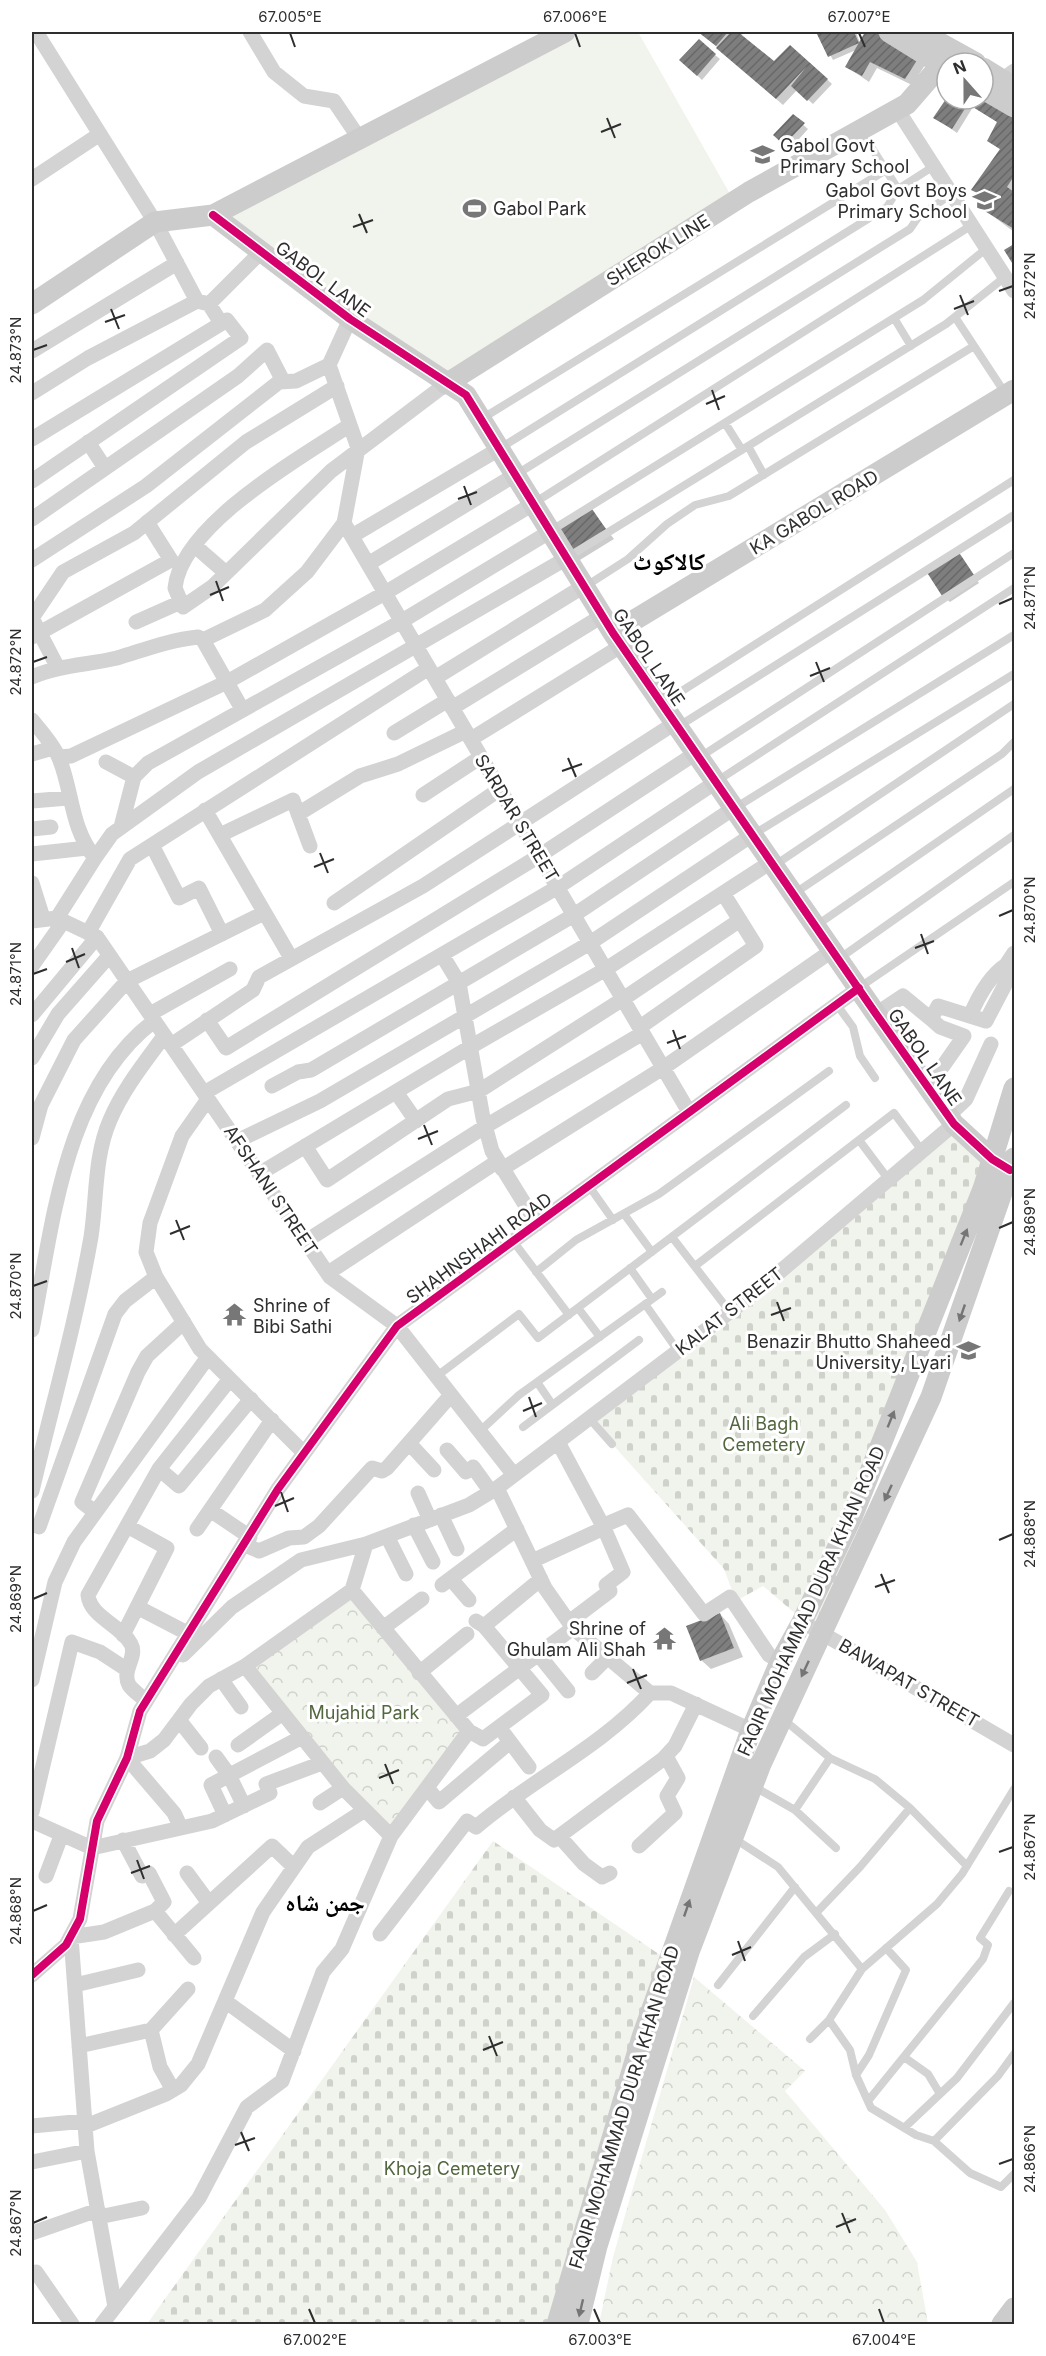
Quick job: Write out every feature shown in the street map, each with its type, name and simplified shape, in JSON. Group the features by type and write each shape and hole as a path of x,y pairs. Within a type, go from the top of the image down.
{"street":[{"path":"36,32 155,222 177,262 203,302 222,323"},
{"path":"250,32 274,72 304,96 334,101 359,138"},
{"path":"32,304 155,222 213,215 565,32"},
{"path":"889,32 930,39 939,51"},
{"name":"SHEROK LINE","path":"181,602 183,607 212,587 304,495 358,448 446,384 734,201 907,104 935,74"},
{"path":"1003,82 1014,107"},
{"path":"897,109 1014,291"},
{"path":"32,179 100,134"},
{"name":"GABOL LANE","path":"213,215 350,319 466,395 612,632 951,1120 992,1159 1012,1164"},
{"path":"32,393 88,358 203,302 261,252"},
{"path":"32,351 177,262"},
{"path":"32,560 146,486 279,382 296,381 329,365 350,319"},
{"path":"32,439 227,320 241,338 32,480"},
{"path":"232,344 248,366"},
{"path":"32,519 248,366 267,350 283,381"},
{"path":"329,365 358,448 348,530"},
{"path":"58,668 35,634 32,618 63,572 134,533 246,442 337,387"},
{"name":"KA GABOL ROAD","path":"612,632 1010,392"},
{"path":"136,622 181,602 175,588 176,577 185,556 238,500 350,425"},
{"path":"88,442 105,468"},
{"path":"203,640 265,610 348,530 500,449"},
{"path":"368,564 515,475"},
{"path":"32,754 56,752 71,756 227,681 385,593 533,504"},
{"path":"35,634 171,560 147,522"},
{"name":"SARDAR STREET","path":"348,530 689,1112"},
{"path":"121,827 134,777 148,763 402,621 551,531"},
{"path":"195,546 226,573"},
{"path":"51,548 63,572"},
{"path":"32,966 49,920 91,853 121,827 198,772 415,644 567,558"},
{"path":"32,1015 92,935 130,859 206,810 432,673 584,586"},
{"path":"394,733 450,704 612,632"},
{"path":"298,814 360,776 398,764 468,735 612,632"},
{"path":"32,677 58,668 117,658 180,639 198,638 203,640 242,709"},
{"path":"32,721 56,752 68,798 91,853"},
{"path":"32,1491 91,1235 98,1159 106,1130 131,1082 168,1040 207,1020 253,990 259,977 423,886 676,725"},
{"path":"207,1020 226,1048 539,856 697,755"},
{"path":"423,795 481,757"},
{"path":"106,762 134,777"},
{"path":"304,1453 208,1357 156,1277 146,1252 150,1223 182,1136 206,1096 558,887 716,782"},
{"path":"334,903 500,789"},
{"path":"32,801 68,798"},
{"path":"220,835 293,801 310,846"},
{"path":"272,1086 298,1072 311,1070 574,915 734,808"},
{"path":"206,810 291,958"},
{"path":"32,829 51,827"},
{"path":"237,1141 264,1130 320,1101 590,943 752,835"},
{"path":"152,845 179,898 199,888 222,934"},
{"path":"32,854 91,853"},
{"path":"259,1174 472,1046 606,969 723,893 773,864"},
{"path":"32,883 49,920 92,935"},
{"path":"306,1241 641,1030 756,946 723,893"},
{"path":"32,1138 41,1105 74,1040 127,981 264,913"},
{"path":"305,1146 327,1180 448,1099 479,1091 623,999 740,920"},
{"name":"AFSHANI STREET","path":"92,935 127,981 328,1273 398,1326 514,1475"},
{"path":"442,955 459,983 486,1126 500,1165 537,1224"},
{"path":"328,1273 500,1165 663,1068 836,955"},
{"path":"32,1058 58,1014 109,956"},
{"path":"930,1019 938,1006 987,1021 1008,979 1010,959"},
{"path":"32,1330 69,1148 84,1112 110,1069 152,1017 230,969"},
{"name":"SHAHNSHAHI ROAD","path":"162,1675 278,1489 398,1326 859,988"},
{"path":"876,1014 903,996 940,1027 964,1036 943,1066 925,1083"},
{"name":"KALAT STREET","path":"162,1675 232,1607 301,1560 366,1544 469,1505 494,1490 730,1312 923,1152 966,1099 991,1044"},
{"name":"FAQIR MOHAMMAD DURA KHAN ROAD","path":"578,2325 597,2246 689,1952 751,1730 780,1662 802,1623 852,1517 983,1189 1014,1088"},
{"path":"396,1092 416,1121"},
{"name":"FAQIR MOHAMMAD DURA KHAN ROAD","path":"557,2325 642,2037 724,1833 752,1785 931,1397 1012,1164"},
{"path":"39,1527 115,1314 125,1301 156,1277"},
{"path":"95,1512 82,1502 138,1372 147,1356 184,1322"},
{"path":"919,1349 945,1358"},
{"path":"32,1680 55,1582 74,1542 208,1357"},
{"path":"146,1701 129,1685 126,1669 132,1649 123,1635 91,1606 88,1595 159,1469 230,1379"},
{"path":"210,1510 259,1551 289,1538 304,1537 319,1526 372,1468 382,1471 387,1468 417,1430 451,1395"},
{"path":"159,1469 179,1485 251,1399"},
{"path":"197,1529 272,1420"},
{"path":"456,1716 538,1654 610,1591 606,1584 623,1572 603,1527 558,1442"},
{"path":"409,1443 434,1470"},
{"path":"447,1450 466,1472 473,1467 494,1490 517,1529 541,1579 571,1625 650,1693 671,1693 751,1730"},
{"path":"418,1493 457,1549"},
{"path":"532,1561 628,1515 704,1614 730,1597 769,1655 780,1662"},
{"path":"414,1525 432,1562"},
{"path":"123,1635 168,1548 127,1526"},
{"path":"469,1600 446,1582 517,1529"},
{"path":"387,1536 406,1574"},
{"path":"128,1758 150,1751 164,1740 209,1686 245,1666 352,1590 366,1544"},
{"path":"419,1673 541,1579"},
{"path":"352,1590 469,1731 483,1739 542,1695 476,1627"},
{"path":"383,1628 422,1599"},
{"path":"137,1607 189,1634"},
{"name":"BAWAPAT STREET","path":"802,1623 823,1633 1014,1745"},
{"path":"32,1812 72,1642 100,1652 126,1669"},
{"path":"538,1654 568,1691"},
{"path":"592,1673 608,1657"},
{"path":"245,1666 343,1788 390,1836"},
{"path":"33,1971 58,1955 80,1919 97,1821 128,1758 140,1710 162,1675"},
{"path":"221,1679 241,1707"},
{"path":"380,1934 467,1821 476,1827 514,1797 592,1745 629,1716 650,1693"},
{"path":"514,1797 540,1830 554,1840 666,1756 675,1746 696,1704"},
{"path":"238,1745 283,1713"},
{"path":"179,1720 201,1748"},
{"path":"499,1728 529,1767"},
{"path":"102,2325 199,2198 247,2107 282,2081 323,1972 342,1949 390,1836 469,1731"},
{"path":"225,1815 211,1785 302,1737"},
{"path":"426,1788 439,1802 510,1742"},
{"path":"216,1756 229,1775 244,1806"},
{"path":"639,1846 675,1813 667,1796 678,1778 666,1756"},
{"path":"128,1758 174,1813 181,1828"},
{"path":"32,1821 92,1848 212,1821 270,1793 266,1784 322,1762"},
{"path":"320,1803 343,1788"},
{"path":"32,2126 86,2124 181,2085 198,2064 263,1912 308,1847 365,1810"},
{"path":"46,1876 61,1836"},
{"path":"559,1836 584,1864 603,1877 610,1873"},
{"path":"71,1937 104,1932 155,1911 164,1902 149,1873 142,1876 123,1840"},
{"path":"174,1935 272,1846 294,1868"},
{"path":"188,1873 209,1903"},
{"path":"155,1911 194,1958"},
{"path":"71,1937 87,2151 116,2307"},
{"path":"75,1984 138,1970"},
{"path":"79,2046 151,2030 188,1989"},
{"path":"225,2001 294,2050"},
{"path":"151,2030 153,2048 160,2067 173,2090"},
{"path":"32,2162 87,2151"},
{"path":"32,2233 99,2213 142,2208"},
{"path":"32,2275 36,2272 72,2325"},
{"path":"1002,2325 1014,2308"}],"lane":[{"path":"860,130 898,189"},
{"path":"500,449 887,207 898,189 934,165"},
{"path":"481,419 886,170"},
{"path":"515,475 910,229 919,216 952,194"},
{"path":"533,504 972,225"},
{"path":"551,531 923,300 987,248"},
{"path":"567,558 911,346 955,317 1005,277"},
{"path":"955,317 974,346 1010,392"},
{"path":"894,318 911,346"},
{"path":"584,586 628,559 667,524 695,505 729,496 974,346"},
{"path":"725,423 765,475"},
{"path":"662,704 1014,480"},
{"path":"676,725 1014,515"},
{"path":"697,755 1014,553"},
{"path":"716,782 1014,588"},
{"path":"734,808 1014,635"},
{"path":"752,835 1014,674"},
{"path":"773,864 1014,704"},
{"path":"794,894 1002,754 1014,742"},
{"path":"816,926 1014,789"},
{"path":"836,955 1014,835"},
{"path":"859,988 1014,882"},
{"path":"837,1005 853,1027 860,1056 874,1078"},
{"path":"536,1272 576,1240 659,1194 830,1071"},
{"path":"436,1376 519,1314 538,1338 846,1105"},
{"path":"695,1266 894,1113 923,1152"},
{"path":"859,1140 890,1180"},
{"path":"589,1186 613,1220"},
{"path":"624,1214 652,1252"},
{"path":"672,1237 730,1312"},
{"path":"513,1241 568,1315"},
{"path":"630,1268 678,1351"},
{"path":"480,1431 537,1382 663,1292"},
{"path":"578,1308 600,1336"},
{"path":"523,1427 639,1340"},
{"path":"537,1382 552,1404"},
{"path":"589,1418 612,1444"},
{"path":"782,1718 830,1758 875,1779 910,1808 967,1866"},
{"path":"795,1810 830,1758"},
{"path":"752,1785 795,1810 836,1848"},
{"path":"810,2039 829,2020 862,1969 937,1904 967,1866 1014,1789"},
{"path":"817,1912 860,1867 910,1808"},
{"path":"724,1833 778,1867 862,1969"},
{"path":"717,1985 795,1887"},
{"path":"868,2101 983,1959 988,1945 980,1938 1009,1891"},
{"path":"753,2016 804,1957 835,1934"},
{"path":"856,2075 869,2055 906,1970 886,1948"},
{"path":"904,2128 957,2078 1014,2003"},
{"path":"829,2020 850,2049 856,2075 871,2108 904,2128 934,2141 970,2173 1001,2187 1014,2174"},
{"path":"934,2141 998,2076 1014,2054"},
{"path":"904,2057 928,2074 940,2094"}],"green space":[{"name":"Gabol Park","path":"565,32 638,32 734,201 446,384 213,215"},
{"name":"Ali Bagh Cemetery","path":"954,1125 989,1174 818,1633 763,1586 736,1601 724,1569 589,1418"},
{"name":"Mujahid Park","path":"352,1590 469,1731 391,1836 245,1666"},
{"name":"Khoja Cemetery","path":"493,1841 688,1974 560,2324 147,2324"},
{"path":"694,1977 805,2071 785,2091 885,2210 917,2262 928,2324 599,2324 613,2257"}],"building":[{"path":"698,32 728,32 716,46"},
{"path":"731,32 738,32 774,61 790,45 828,79 807,101 791,86 807,66 776,99 716,48"},
{"path":"816,32 854,32 859,43 828,57"},
{"path":"865,32 880,32 921,54 905,79 870,62 862,76 845,67"},
{"path":"699,39 716,54 697,76 679,60"},
{"path":"995,105 1014,114 1014,176 1007,187 1014,192 1014,229 983,210 990,199 971,190 1000,149 987,141 997,122 979,111 995,111"},
{"path":"938,111 964,111 952,129 933,118"},
{"path":"793,114 805,123 784,145 773,135"},
{"path":"1014,244 1014,266 1004,250"},
{"path":"590,506 608,532 567,557 551,531"},
{"path":"958,551 976,578 944,599 926,571"},
{"path":"720,1613 734,1648 700,1661 686,1626"}],"cycle path":[{"path":"213,215 350,319 466,395 613,633 876,1014 954,1124 992,1159 1010,1170"},
{"path":"32,1975 66,1945 80,1919 97,1821 127,1758 140,1711 278,1489 397,1326 859,988"}],"place":[{"name":"Gabol Govt Primary School","path":"762,155"},
{"name":"Gabol Govt Boys Primary School","path":"985,200"},
{"name":"Gabol Park","path":"475,208"},
{"name":"Shrine of Bibi Sathi","path":"235,1315"},
{"name":"Benazir Bhutto Shaheed University, Lyari","path":"969,1351"},
{"name":"Shrine of Ghulam Ali Shah","path":"664,1638"}],"district":[{"name":"کالاکوٹ","path":"669,561"},
{"name":"جمن شاہ","path":"325,1902"}]}
